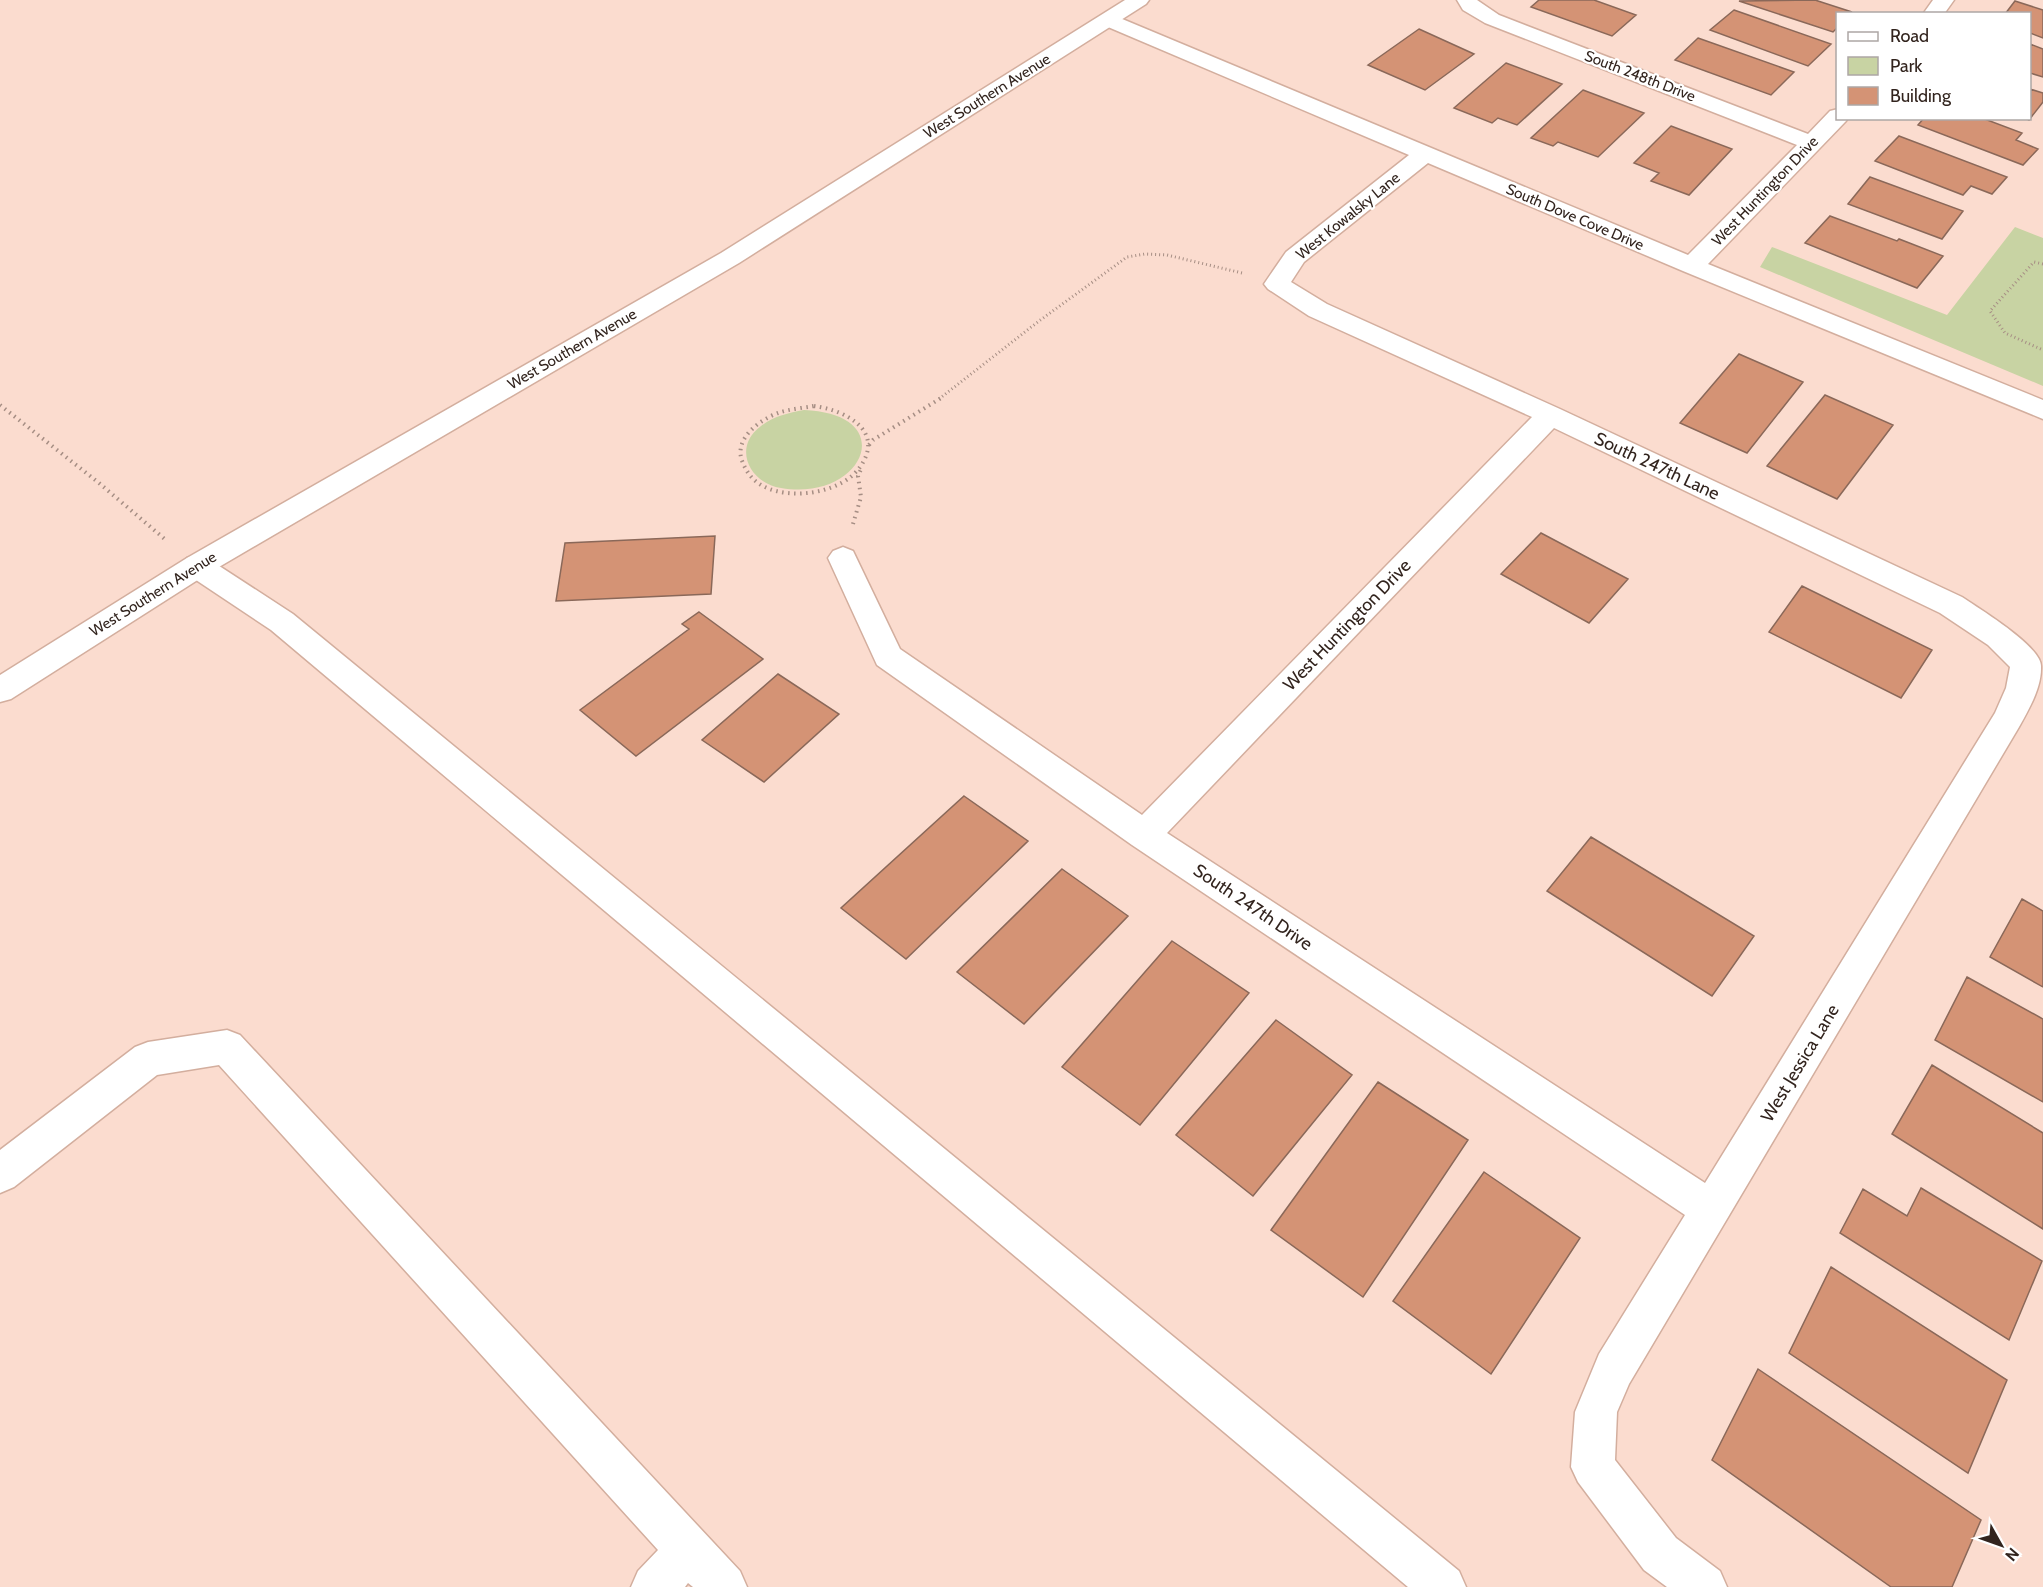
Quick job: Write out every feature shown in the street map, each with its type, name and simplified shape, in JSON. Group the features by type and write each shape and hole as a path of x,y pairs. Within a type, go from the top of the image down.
{"street":[{"name":"West Southern Avenue","path":"0,690 197,566 730,258 1139,0"},
{"path":"1935,12 1944,0"},
{"name":"South 248th Drive","path":"1468,3 1492,19 1812,143"},
{"name":"South Dove Cove Drive","path":"1108,20 1692,266 2043,410"},
{"name":"West Huntington Drive","path":"1692,266 1836,118"},
{"name":"West Kowalsky Lane","path":"1277,284 1295,258 1425,154"},
{"name":"South 247th Lane","path":"1277,284 1318,310 1550,415 1951,605 1999,637 2026,664"},
{"name":"West Huntington Drive","path":"1144,835 1550,415"},
{"name":"South 247th Drive","path":"843,558 888,657 1144,835 1711,1210"},
{"path":"197,566 282,622 1443,1587"},
{"name":"West Jessica Lane","path":"1704,1587 1660,1554 1593,1467 1596,1412 1614,1369 2008,718 2022,688 2026,664"},
{"path":"0,1174 148,1059 227,1047 724,1587"},
{"path":"654,1587 688,1550"}],"path":[{"path":"843,558 861,497 858,476 873,440 942,397 1039,321 1127,257 1145,254 1167,255 1209,264 1277,284"},
{"path":"2043,264 2034,262 1990,311 2005,333 2043,350"},
{"path":"0,405 99,483 197,566"},
{"path":"864,464 850,478 830,488 806,493 782,492 760,485 746,473 739,458 741,441 752,427 769,415 791,408 814,406 837,410 854,419 865,432 869,445"}],"green space":[{"path":"2015,227 2043,238 2043,386 1760,267 1772,247 1947,315"},
{"path":"804,410 835,415 853,426 861,440 860,456 850,471 833,482 810,489 781,488 770,485 753,472 746,454 747,444 752,434 771,420 781,415"}],"building":[{"path":"1539,0 1594,0 1636,15 1612,36 1531,7"},
{"path":"1815,0 1852,12 1836,12 1836,29 1833,32 1739,1"},
{"path":"2015,1 2043,10 2043,38 2031,33 2031,12 2007,12"},
{"path":"1734,10 1831,44 1808,66 1710,30"},
{"path":"1419,29 1474,54 1425,90 1368,65"},
{"path":"1698,38 1794,72 1771,95 1675,60"},
{"path":"2031,44 2043,49 2043,77 2031,73"},
{"path":"1506,63 1562,84 1517,125 1498,118 1492,123 1454,108"},
{"path":"2031,89 2043,93 2043,102 2031,117"},
{"path":"1583,90 1644,113 1598,157 1558,142 1553,146 1531,138"},
{"path":"1922,120 1987,120 2022,133 2016,140 2038,149 2023,165 1918,125"},
{"path":"1671,126 1732,149 1689,195 1651,181 1659,173 1634,163"},
{"path":"1899,136 2007,177 1992,194 1971,186 1963,195 1875,161"},
{"path":"1870,177 1963,211 1942,239 1848,204"},
{"path":"1830,216 1943,256 1917,288 1805,243"},
{"path":"1739,354 1803,382 1747,453 1680,423"},
{"path":"1825,395 1893,425 1837,499 1767,466"},
{"path":"1541,533 1628,579 1589,623 1501,574"},
{"path":"715,536 711,594 556,601 565,543"},
{"path":"1802,586 1932,650 1901,698 1769,632"},
{"path":"699,612 763,659 636,756 580,710 689,629 682,624"},
{"path":"778,674 839,714 764,782 702,740"},
{"path":"964,796 1028,841 906,959 841,908"},
{"path":"1591,837 1754,936 1712,996 1547,891"},
{"path":"1062,869 1128,916 1024,1024 957,972"},
{"path":"2022,899 2043,911 2043,987 1990,957"},
{"path":"1172,941 1249,993 1140,1125 1062,1067"},
{"path":"1967,977 2043,1019 2043,1102 1935,1040"},
{"path":"1276,1020 1352,1075 1253,1196 1176,1135"},
{"path":"1932,1065 2043,1133 2043,1229 1892,1134"},
{"path":"1378,1082 1468,1140 1363,1297 1271,1230"},
{"path":"1484,1172 1580,1238 1491,1374 1393,1301"},
{"path":"1921,1188 2042,1261 2009,1340 1840,1233 1863,1189 1907,1216"},
{"path":"1831,1267 2007,1380 1968,1473 1789,1353"},
{"path":"1758,1369 1981,1520 1952,1587 1891,1587 1712,1460"}]}
